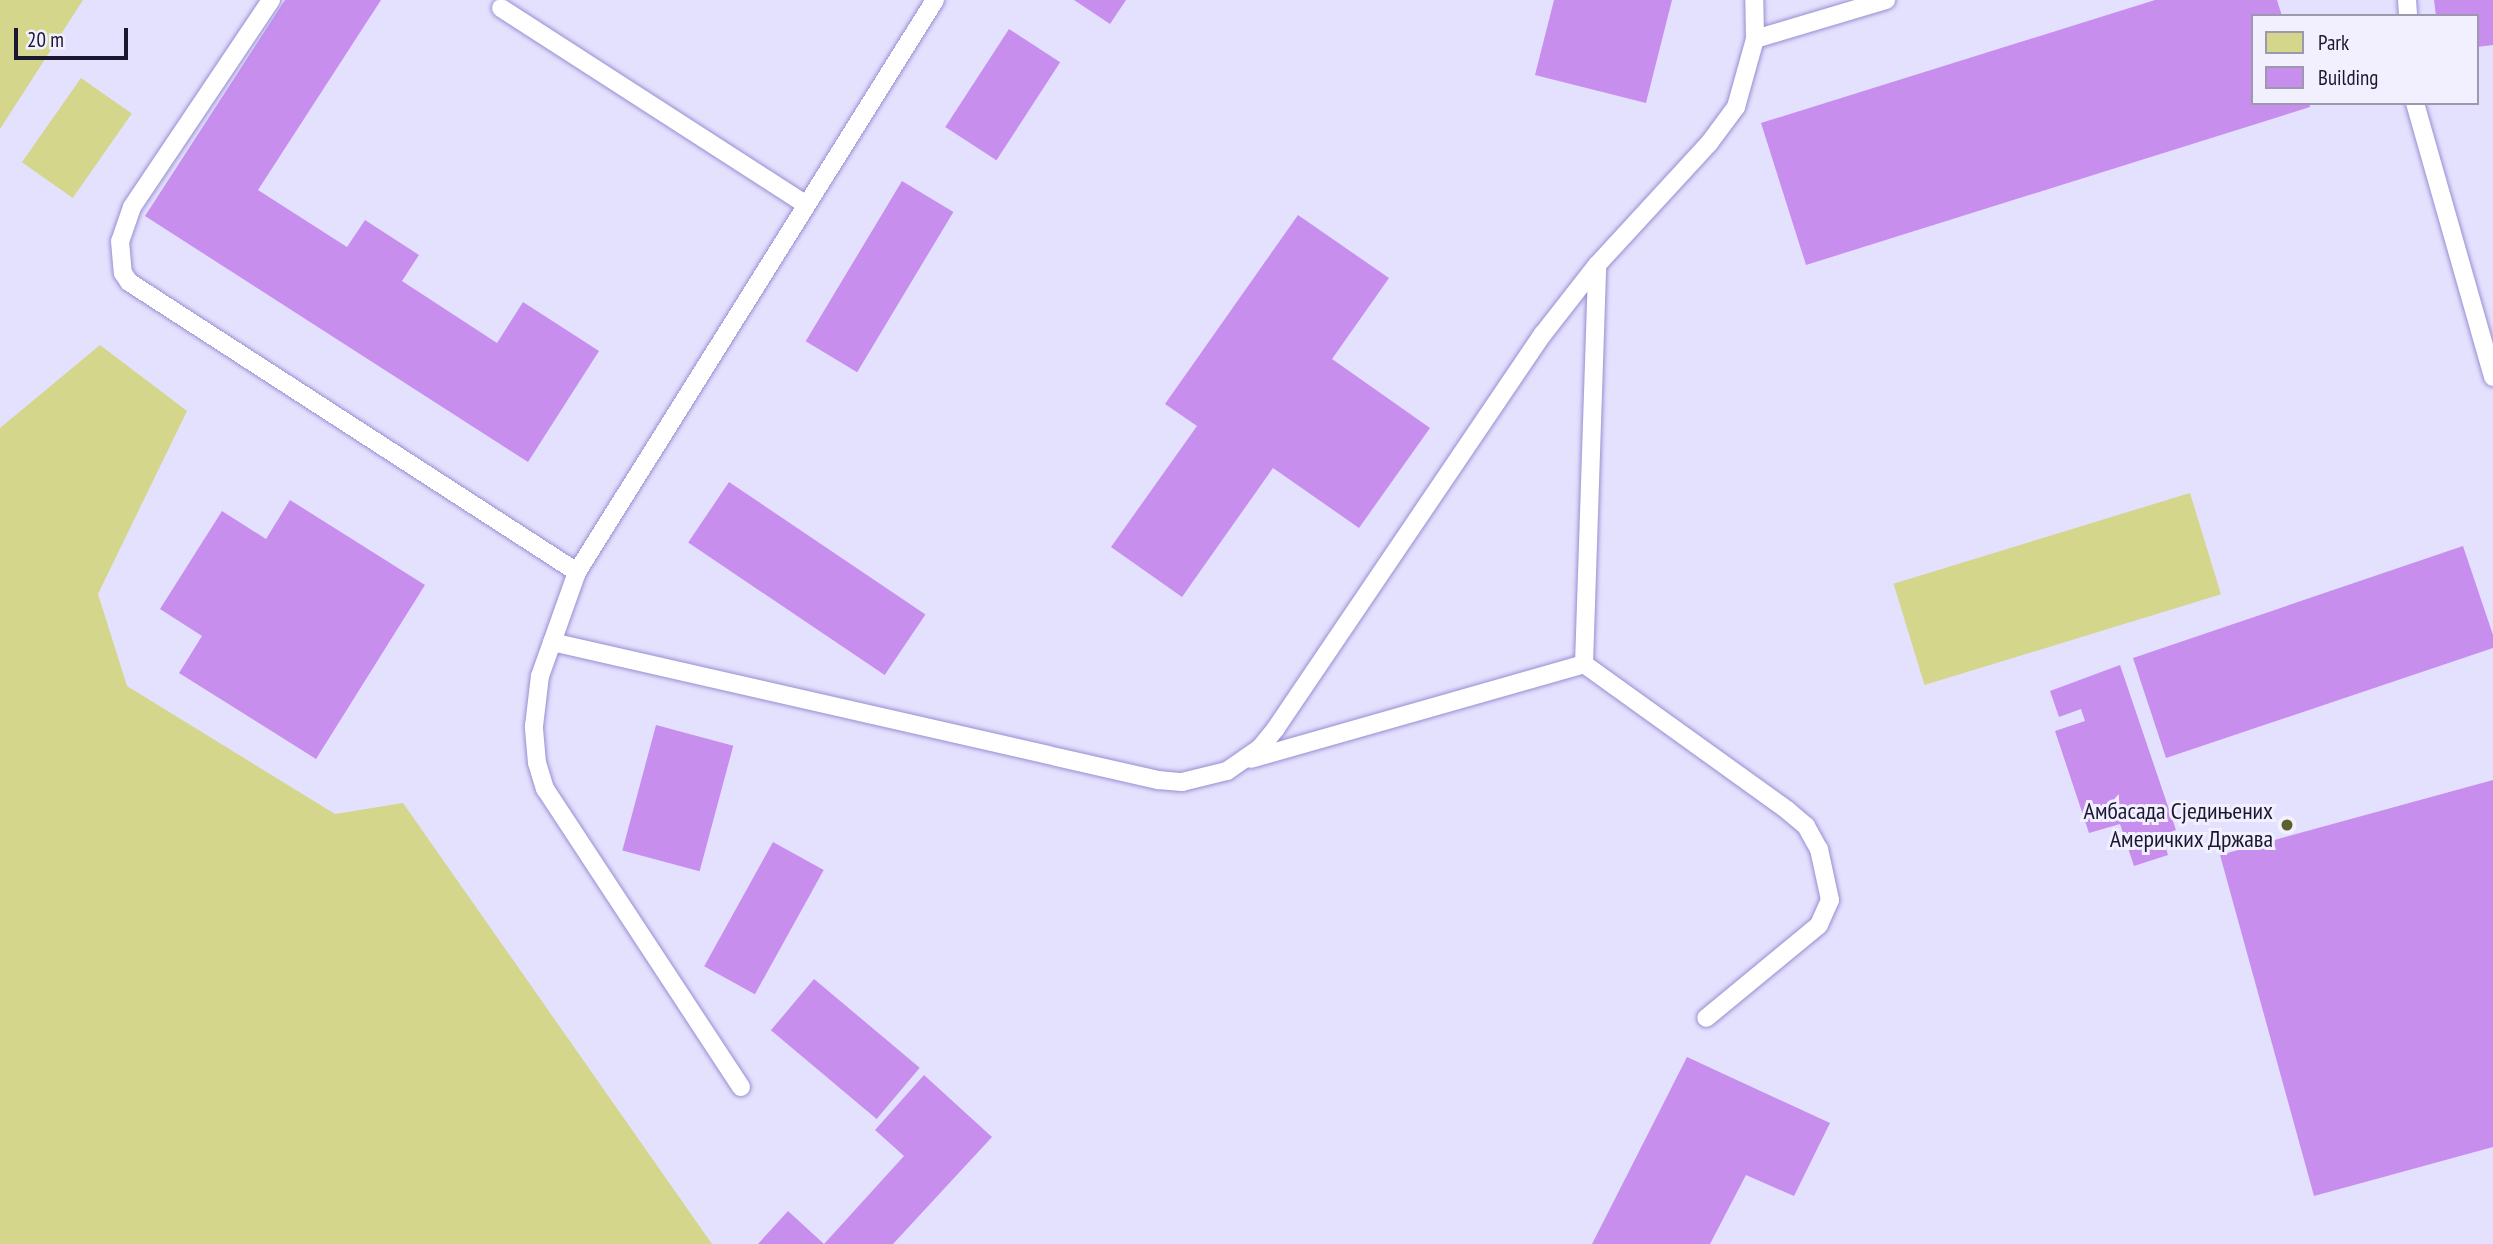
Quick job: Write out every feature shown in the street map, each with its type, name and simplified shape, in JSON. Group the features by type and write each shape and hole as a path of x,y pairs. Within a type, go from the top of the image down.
{"lane":[{"path":"271,0 132,208 120,241 123,273 129,282 577,572"},
{"path":"740,1087 545,789 537,763 534,726 540,676 577,572 804,204 936,0"},
{"path":"1243,762 1276,728 1487,412 1597,265 1696,158 1736,107 1755,39 1754,0"},
{"path":"1755,39 1886,0"},
{"path":"501,8 804,204"},
{"path":"2416,105 2493,377"},
{"path":"1584,664 1597,265"},
{"path":"552,642 1158,780 1203,779 1243,762 1584,664"},
{"path":"1584,664 1787,810 1806,826 1819,849 1830,901 1819,925 1706,1018"}],"green space":[{"path":"0,0 83,0 0,129"},
{"path":"81,78 132,114 73,198 22,162"},
{"path":"100,345 187,411 98,594 127,686 335,814 403,803 712,1244 0,1244 0,428"},
{"path":"2190,493 2221,594 1925,685 1894,584"}],"building":[{"path":"285,0 381,0 258,190 347,247 365,220 419,255 402,281 497,343 523,302 599,351 528,462 145,216"},
{"path":"1074,0 1126,0 1110,24"},
{"path":"1554,0 1672,0 1646,103 1535,75"},
{"path":"2155,0 2277,0 2281,14 2252,14 2252,105 2310,107 1806,265 1761,123"},
{"path":"2434,0 2493,0 2493,45 2479,47 2479,14 2436,14"},
{"path":"1009,29 1060,62 996,160 945,127"},
{"path":"902,181 953,212 857,372 806,341"},
{"path":"1298,215 1389,278 1332,359 1430,428 1359,528 1273,468 1182,597 1111,547 1197,426 1165,404"},
{"path":"729,482 925,615 885,675 688,543"},
{"path":"290,500 425,585 316,759 179,673 202,636 160,609 222,511 266,539"},
{"path":"2463,546 2493,635 2493,648 2166,758 2133,658"},
{"path":"2120,665 2176,830 2162,835 2168,855 2134,866 2120,824 2089,833 2055,731 2085,721 2081,709 2059,717 2050,691"},
{"path":"656,725 733,746 700,871 622,851"},
{"path":"2493,780 2493,1147 2314,1196 2220,855"},
{"path":"773,842 824,870 755,994 704,966"},
{"path":"814,979 920,1068 877,1119 771,1030"},
{"path":"1687,1057 1830,1123 1794,1196 1746,1175 1710,1244 1592,1244"},
{"path":"924,1075 992,1137 893,1244 824,1244 904,1156 875,1130"},
{"path":"788,1211 824,1244 758,1244"}],"place":[{"name":"Амбасада Сједињених Америчких Држава","path":"2287,825"}]}
